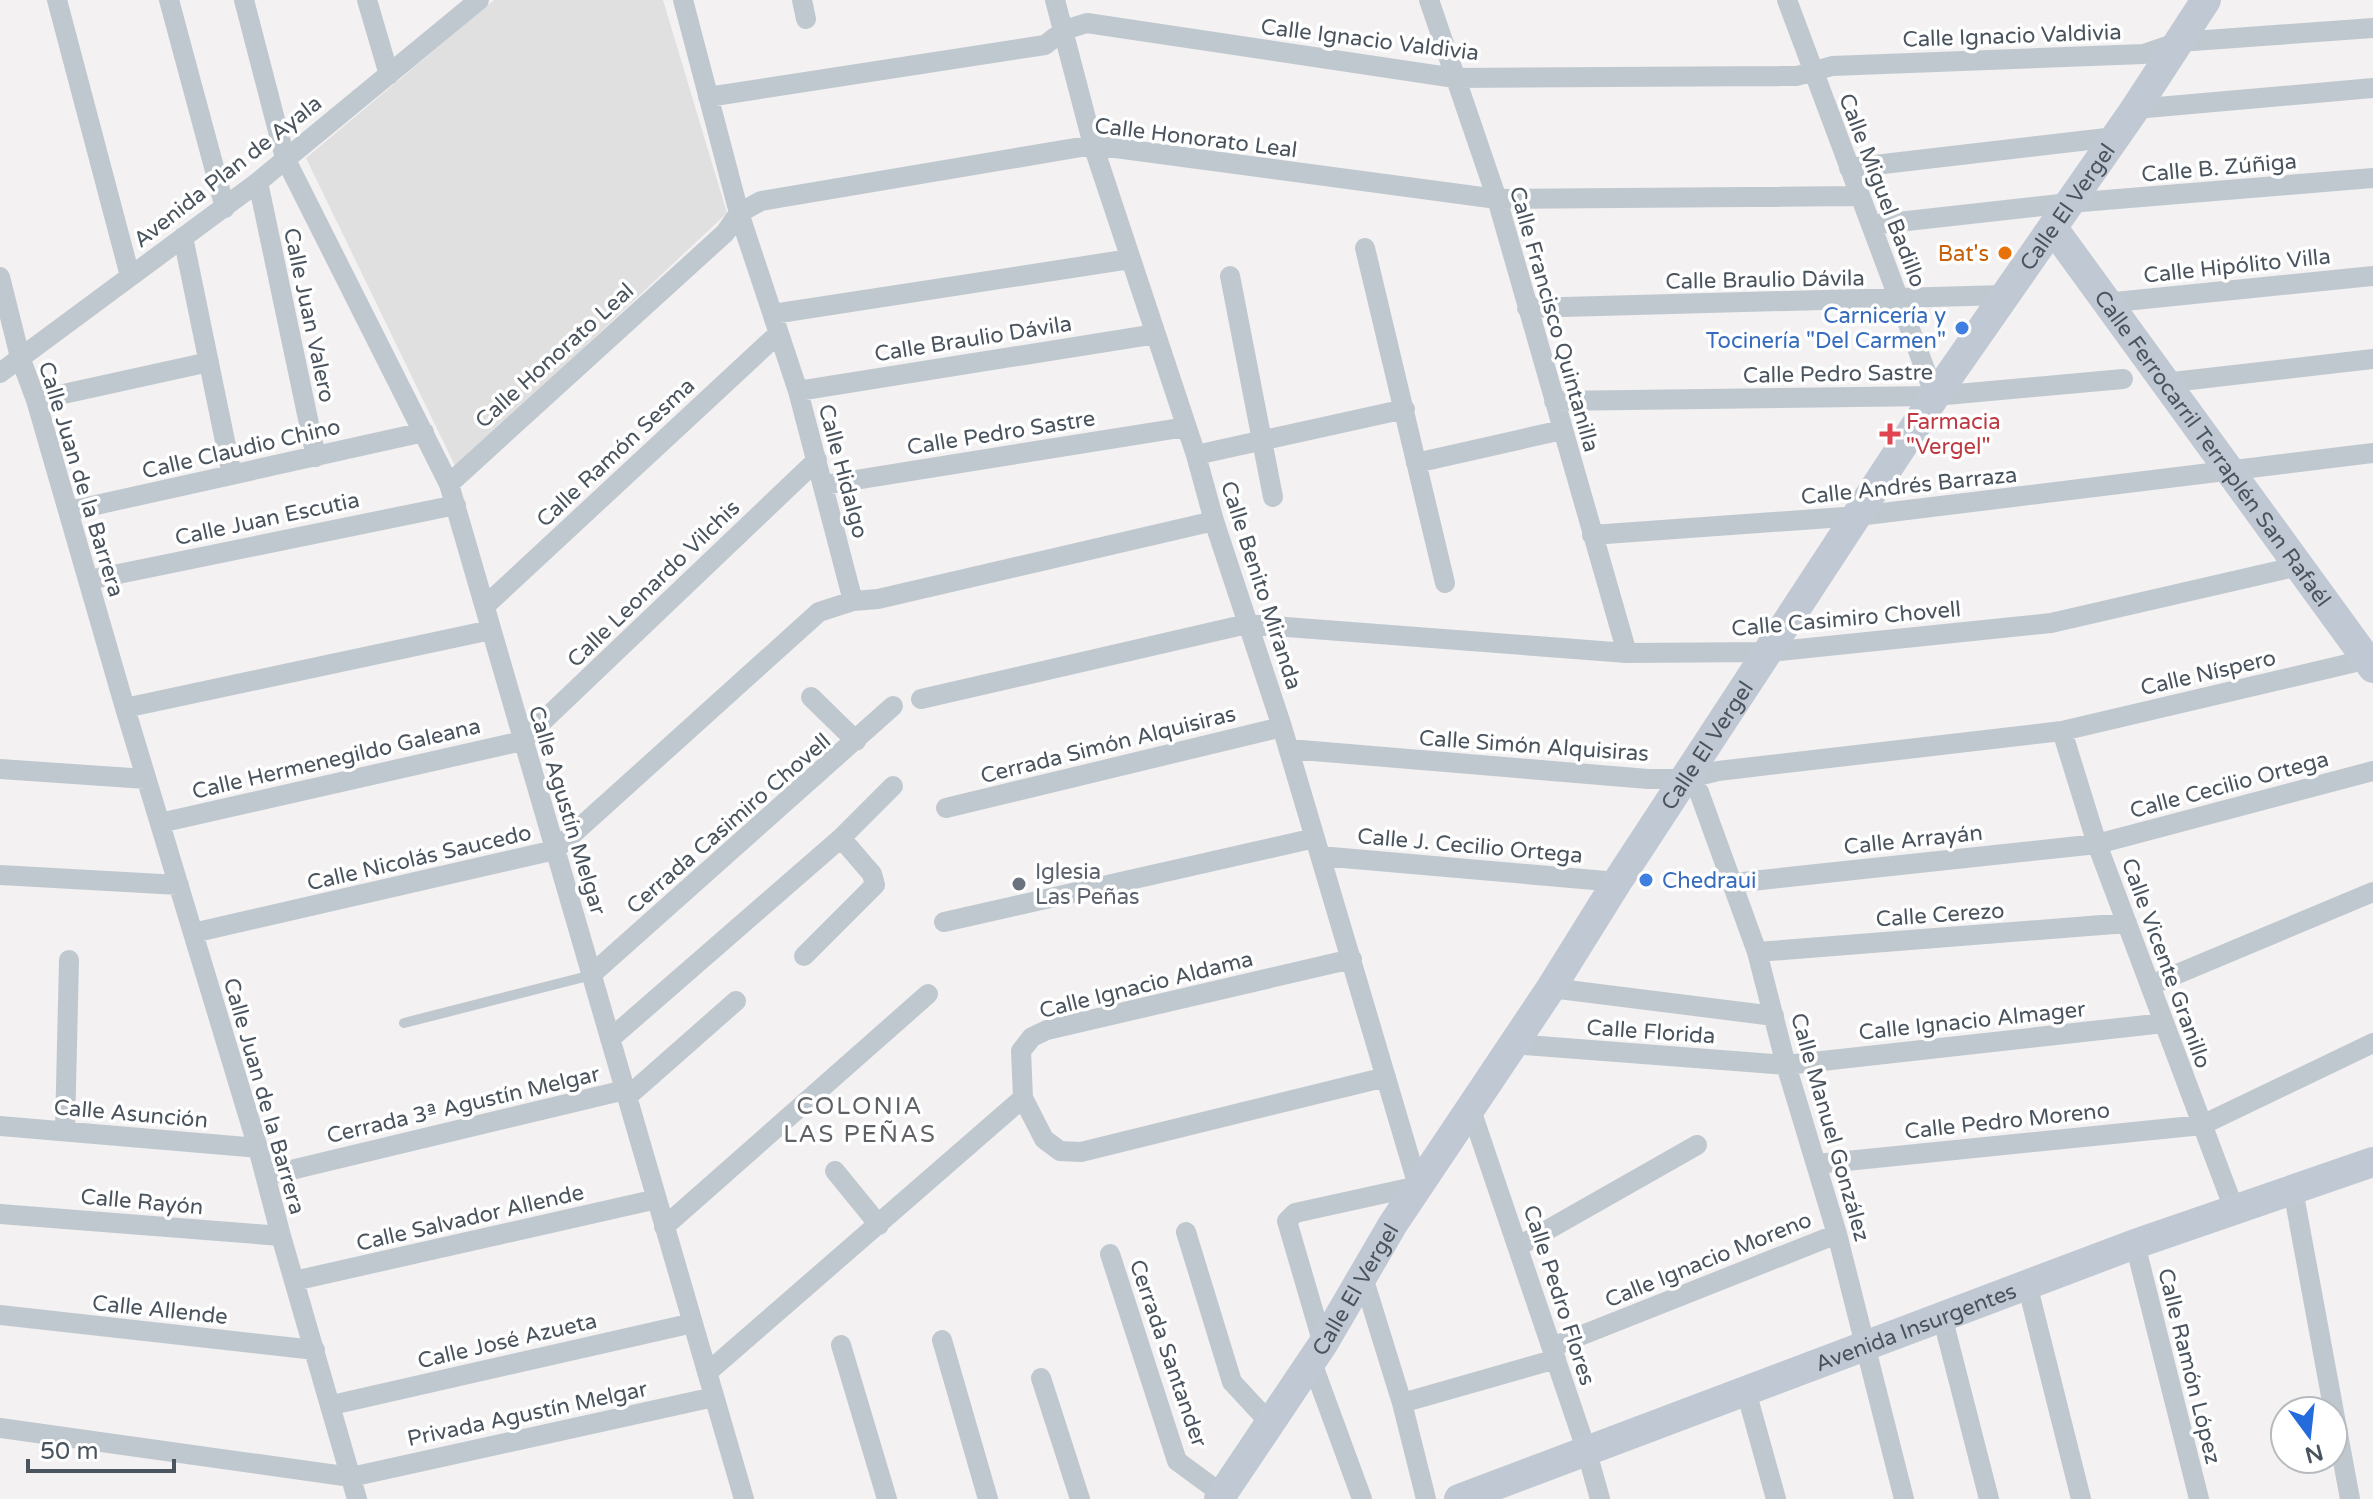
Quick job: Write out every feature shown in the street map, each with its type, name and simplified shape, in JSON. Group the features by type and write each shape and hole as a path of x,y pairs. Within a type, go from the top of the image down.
{"street":[{"path":"57,0 130,276"},
{"path":"169,0 225,208"},
{"name":"Calle Agustín Melgar","path":"244,0 285,158 424,432 456,505 522,741 708,1372 740,1498"},
{"path":"367,0 389,75"},
{"name":"Avenida Plan de Ayala","path":"0,373 225,208 479,0"},
{"name":"Calle Hidalgo","path":"683,0 739,213 798,391 853,601"},
{"name":"Calle Benito Miranda","path":"1055,0 1093,145 1289,749 1418,1186"},
{"name":"Calle Francisco Quintanilla","path":"1429,0 1497,199 1627,653"},
{"name":"Calle Miguel Badillo","path":"1787,0 1935,396"},
{"name":"Calle El Vergel","path":"1221,1497 1317,1352 1418,1186 1551,988 1935,396 2135,109 2206,0"},
{"name":"Calle Ignacio Valdivia","path":"708,97 1045,45 1064,30 1087,23 1455,78 1797,76 1832,66 2144,54 2179,42 2373,28"},
{"path":"2135,109 2373,88"},
{"path":"1849,168 2115,137"},
{"name":"Calle Honorato Leal","path":"449,484 725,233 739,213 761,201 1093,145 1497,199 1859,196"},
{"name":"Calle B. Zúñiga","path":"1871,225 2061,216 2373,178"},
{"name":"Calle Juan Valero","path":"258,182 316,457"},
{"name":"Calle Ferrocarril Terraplén San Rafaél","path":"2061,216 2105,303 2371,662"},
{"path":"183,237 232,475"},
{"path":"1365,248 1445,583"},
{"path":"775,324 1130,259"},
{"path":"1230,276 1273,497"},
{"name":"Calle Hipólito Villa","path":"2105,303 2373,276"},
{"name":"Calle Juan de la Barrera","path":"0,277 20,357 36,400 258,1148 357,1499"},
{"name":"Calle Braulio Dávila","path":"1527,308 2005,295"},
{"name":"Calle Ramón Sesma","path":"485,606 775,324"},
{"name":"Calle Braulio Dávila","path":"798,391 1156,334"},
{"path":"2164,383 2373,359"},
{"path":"36,400 209,362"},
{"name":"Calle Pedro Sastre","path":"1554,401 1935,396 2123,379"},
{"path":"1196,455 1405,409"},
{"name":"Calle Pedro Sastre","path":"824,485 1186,427"},
{"path":"1416,463 1562,430"},
{"name":"Calle Claudio Chino","path":"69,511 424,432"},
{"name":"Calle Andrés Barraza","path":"1592,535 1858,516 2230,473 2373,453"},
{"name":"Calle Leonardo Vilchis","path":"522,741 817,460"},
{"name":"Calle Juan Escutia","path":"89,580 456,505"},
{"path":"853,601 878,599 1214,521"},
{"name":"Calle Casimiro Chovell","path":"1247,624 1627,653 1769,652 2051,623 2299,566"},
{"name":"Calle Nicolás Saucedo","path":"193,933 555,850 819,612 853,601"},
{"path":"921,699 1247,624"},
{"path":"125,708 491,630"},
{"name":"Calle Níspero","path":"2062,731 2371,662"},
{"path":"811,697 856,741"},
{"name":"Cerrada Casimiro Chovell","path":"592,974 893,706"},
{"name":"Cerrada Simón Alquisiras","path":"946,808 1282,727"},
{"name":"Calle Simón Alquisiras","path":"1289,749 1648,779 1686,779 1734,769 2062,731"},
{"name":"Calle Vicente Granillo","path":"2062,731 2097,844 2234,1209"},
{"name":"Calle Hermenegildo Galeana","path":"160,823 522,741"},
{"path":"0,769 146,779"},
{"name":"Calle Cecilio Ortega","path":"2097,844 2373,771"},
{"name":"Calle Manuel González","path":"1686,779 1699,792 1757,952 1786,1065 1837,1234 1904,1499"},
{"path":"610,1039 841,838 893,786"},
{"path":"804,956 875,885 872,874 841,838"},
{"name":"Calle Arrayán","path":"1733,883 2097,844"},
{"name":"Calle J. Cecilio Ortega","path":"944,922 1317,847 1617,882"},
{"path":"0,875 179,885"},
{"path":"2151,985 2373,892"},
{"name":"Calle Cerezo","path":"1757,952 2127,923"},
{"name":"Calle Ignacio Aldama","path":"1352,959 1047,1030 1032,1037 1021,1051 1023,1098 1044,1139 1060,1151 1081,1152 1386,1077"},
{"path":"65,1130 69,960"},
{"path":"1551,988 1774,1016"},
{"path":"664,1227 928,994"},
{"name":"Cerrada 3ª Agustín Melgar","path":"266,1176 626,1093 736,1001"},
{"name":"Calle Ignacio Almager","path":"1786,1065 2164,1023"},
{"name":"Calle Pedro Moreno","path":"1817,1164 2202,1125 2373,1043"},
{"name":"Calle Florida","path":"1513,1044 1786,1065"},
{"path":"708,1372 1023,1098"},
{"name":"Calle Pedro Flores","path":"1470,1107 1519,1246 1600,1499"},
{"name":"Calle Asunción","path":"0,1126 258,1148"},
{"path":"1519,1246 1697,1145"},
{"name":"Avenida Insurgentes","path":"1459,1499 2135,1244 2373,1162"},
{"path":"835,1171 879,1225"},
{"path":"1362,1499 1317,1352 1287,1221 1295,1213 1418,1186"},
{"path":"2293,1190 2350,1499"},
{"name":"Calle Salvador Allende","path":"294,1281 657,1199"},
{"name":"Calle Rayón","path":"0,1214 281,1236"},
{"path":"1186,1232 1232,1382 1270,1423"},
{"name":"Calle Ignacio Moreno","path":"1402,1403 1554,1353 1837,1234"},
{"name":"Calle Ramón López","path":"2135,1244 2199,1499"},
{"name":"Cerrada Santander","path":"1110,1254 1177,1461 1221,1497"},
{"path":"1363,1277 1402,1403 1426,1499"},
{"path":"2027,1284 2081,1499"},
{"name":"Calle Allende","path":"0,1315 315,1350"},
{"path":"1942,1316 1989,1499"},
{"name":"Calle José Azueta","path":"332,1405 693,1323"},
{"path":"942,1340 988,1499"},
{"path":"841,1345 887,1499"},
{"path":"1041,1378 1080,1499"},
{"path":"1746,1391 1776,1499"},
{"name":"Privada Agustín Melgar","path":"351,1477 714,1397"},
{"path":"0,1428 351,1477"}],"lane":[{"path":"404,1023 592,974"}],"shaded area":[{"path":"494,0 663,0 727,213 456,468 306,158"}],"place":[{"name":"Bat's","path":"2005,253"},
{"name":"Carnicería y Tocinería \"Del Carmen\"","path":"1962,328"},
{"name":"Farmacia \"Vergel\"","path":"1890,434"},
{"name":"Chedraui","path":"1646,880"},
{"name":"Iglesia Las Peñas","path":"1019,884"}],"district":[{"name":"COLONIA LAS PEÑAS","path":"860,1120"}]}
